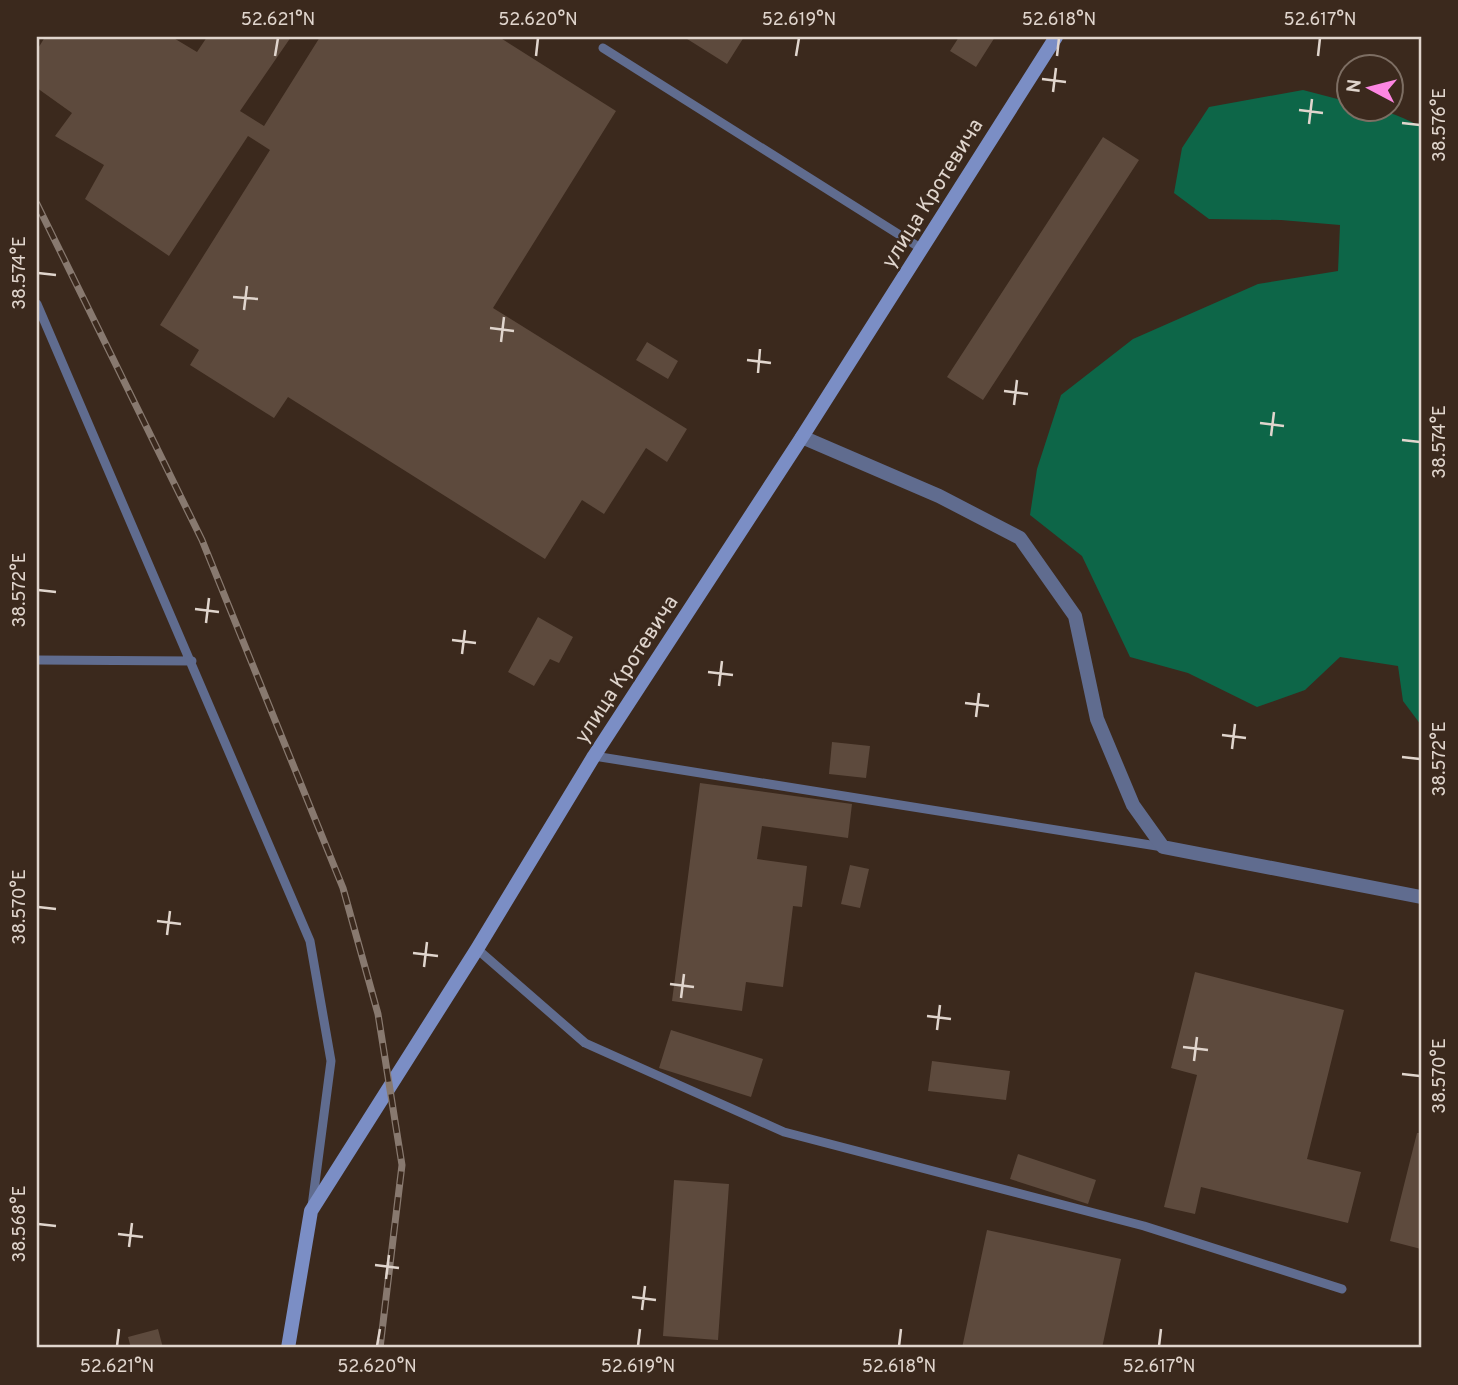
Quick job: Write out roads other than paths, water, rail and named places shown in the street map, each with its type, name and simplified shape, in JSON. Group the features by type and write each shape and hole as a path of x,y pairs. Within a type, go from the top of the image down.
{"street":[{"name":"улица Кротевича","path":"288,1348 311,1211 477,949 594,756 802,437 1056,37"},
{"path":"802,437 939,496 1020,538 1075,616 1097,719 1133,805 1163,847 1421,897"}],"lane":[{"path":"603,48 922,249"},
{"path":"37,304 310,941 331,1061 311,1211"},
{"path":"37,660 192,661"},
{"path":"594,756 1163,847"},
{"path":"477,949 585,1043 784,1132 1144,1226 1342,1289"}],"railway":[{"path":"37,204 202,540 343,888 378,1014 402,1165 380,1348"}]}
